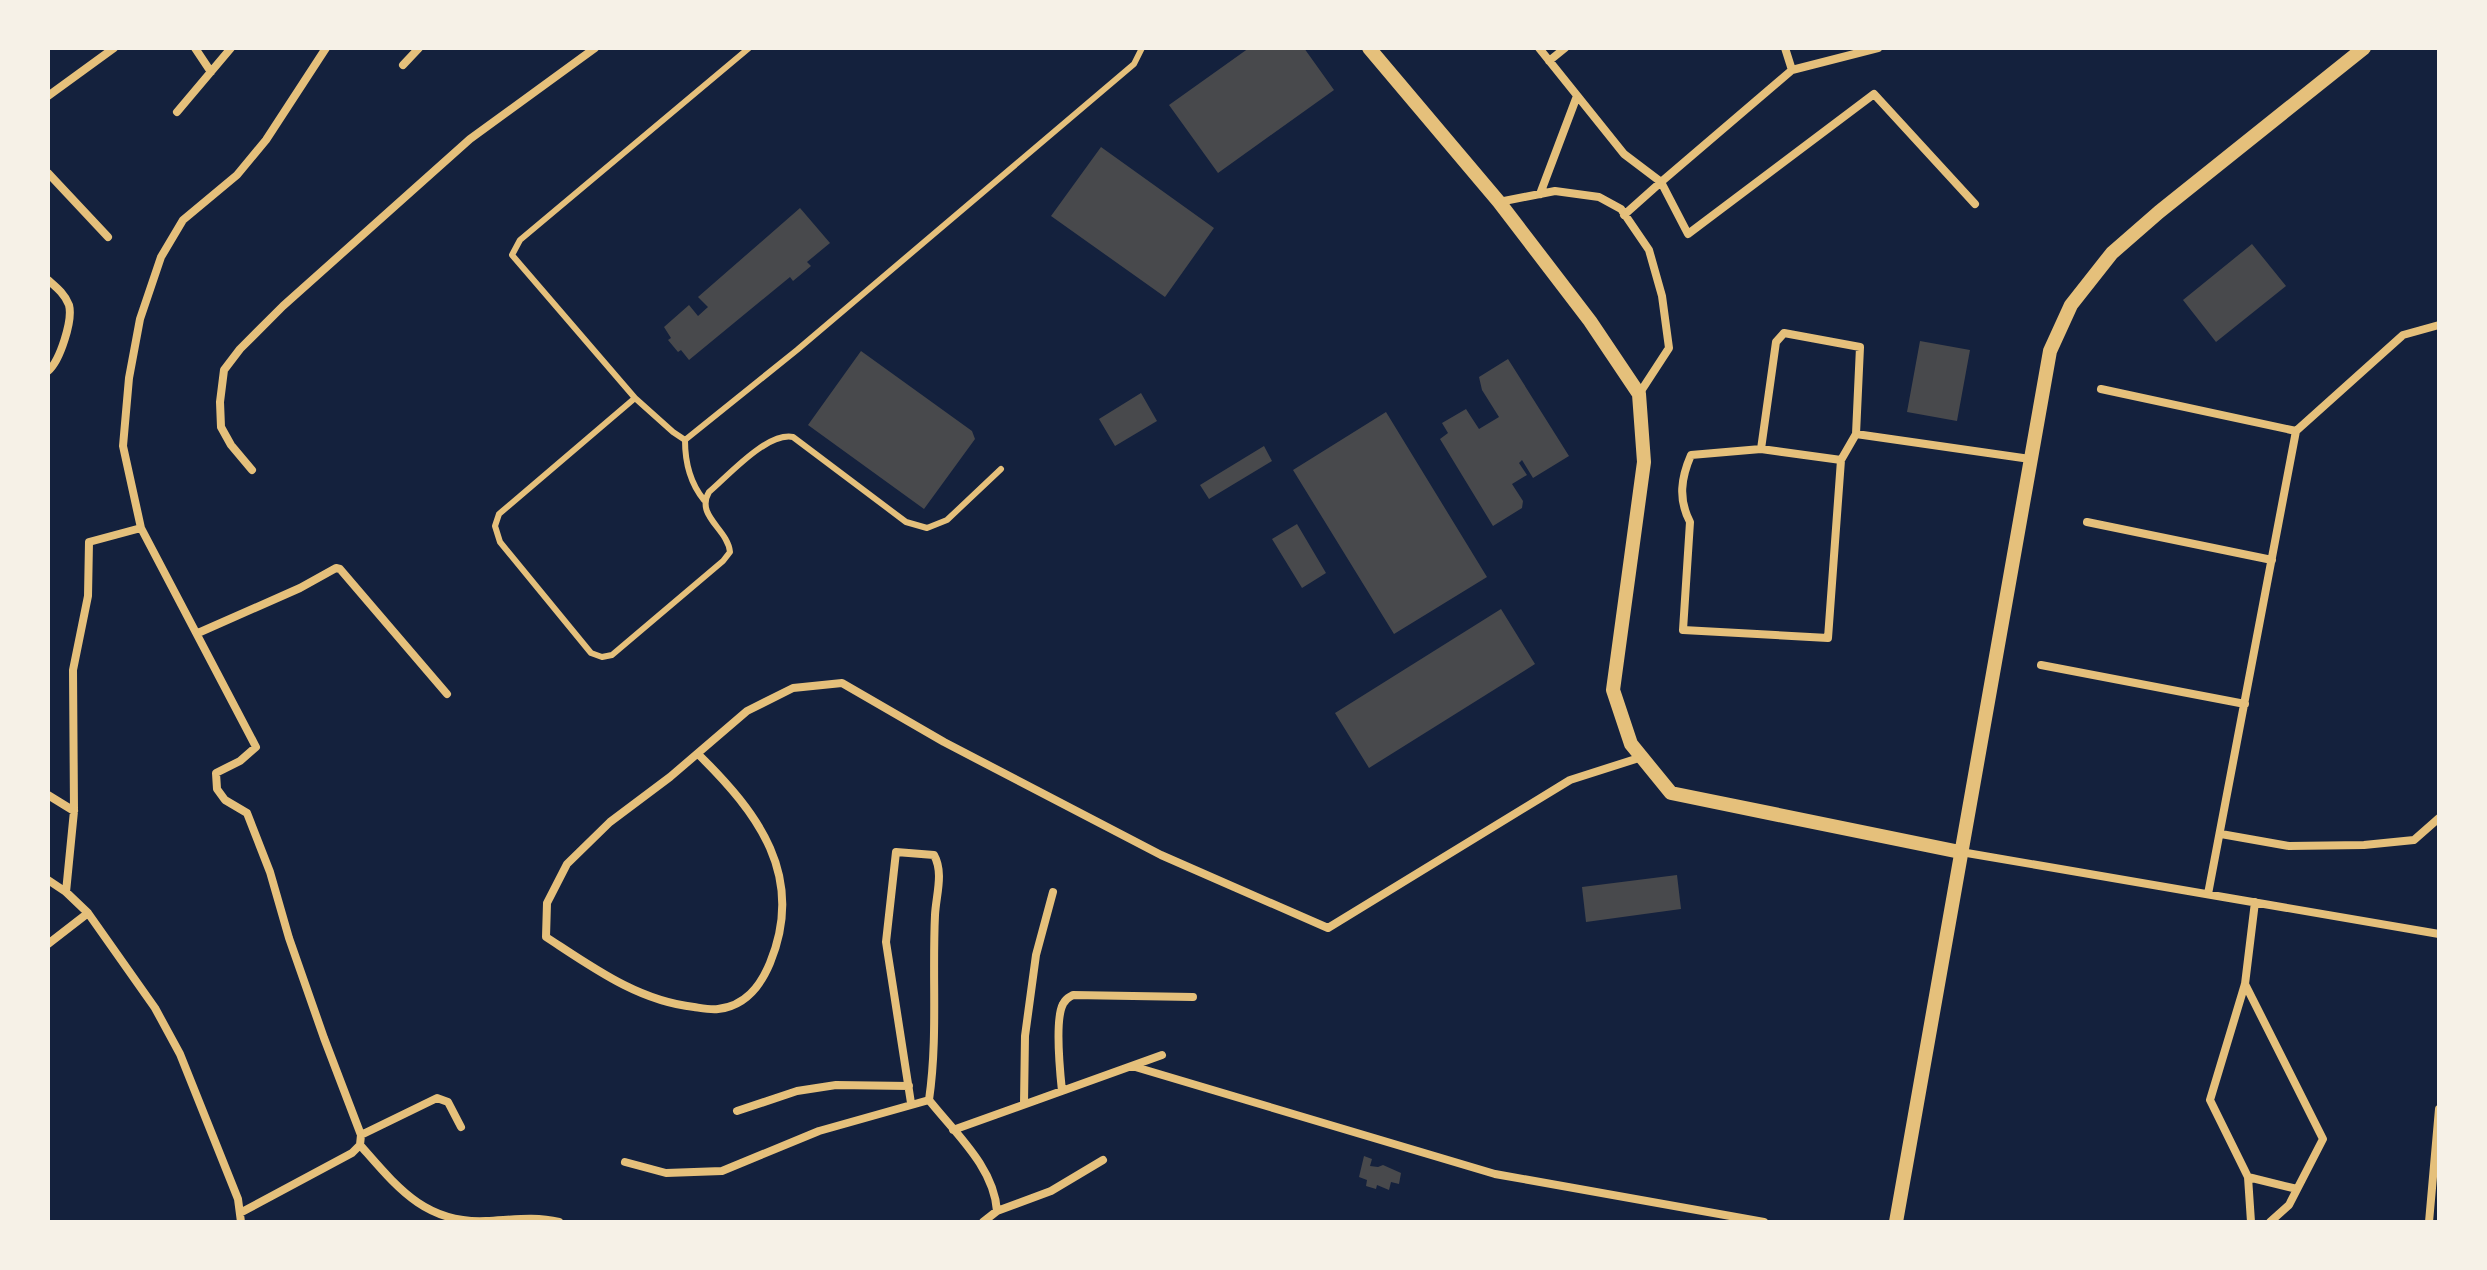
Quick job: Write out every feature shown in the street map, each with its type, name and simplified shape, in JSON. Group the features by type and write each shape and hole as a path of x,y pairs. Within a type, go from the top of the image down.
{"street":[{"path":"48,96 114,48"},
{"path":"195,48 211,72"},
{"path":"177,112 231,48"},
{"path":"326,48 266,140 237,175 183,220 161,257 140,319 129,378 123,446 141,528 256,747 240,761 216,773 217,789 225,800 247,813 270,872 289,938 360,1140 408,1196 435,1215 461,1222 532,1218 559,1222"},
{"path":"403,65 419,48"},
{"path":"252,470 231,445 221,427 224,370 240,349 283,306 470,139 595,48"},
{"path":"1369,48 1499,202 1590,321 1639,394 1644,462 1613,690 1631,744 1671,793 1960,852 2439,934"},
{"path":"1539,48 1624,154 1661,182 1688,234 1874,94 1975,204"},
{"path":"1549,61 1565,48"},
{"path":"1785,48 1792,70"},
{"path":"1624,215 1792,70 1878,48"},
{"path":"1896,1222 2050,351 2071,305 2112,253 2362,48"},
{"path":"1540,194 1577,96"},
{"path":"48,173 108,237"},
{"path":"1499,202 1555,191 1599,197 1621,209 1649,250 1662,296 1669,348 1639,394"},
{"path":"48,280 63,294 70,313 58,361 48,371"},
{"path":"2208,894 2296,431 2403,335 2439,325"},
{"path":"1761,449 1776,342 1784,333 1860,347 1856,434 1841,460 1828,638 1683,630 1690,522 1683,509 1681,484 1691,455 1761,449 1841,460"},
{"path":"2101,389 2296,431"},
{"path":"1856,434 2030,459"},
{"path":"2087,522 2272,560"},
{"path":"66,892 74,811 73,670 88,596 89,542 141,528"},
{"path":"198,633 300,588 336,568 447,694"},
{"path":"2041,665 2245,704"},
{"path":"698,754 719,774 745,808 777,858 784,904 778,943 763,980 744,1002 717,1010 666,1004 612,980 546,937 547,903 567,864 610,822 698,754 747,711 793,688 842,683 944,742 1161,855 1328,928 1570,780 1642,757"},
{"path":"48,795 74,811"},
{"path":"2221,834 2289,846 2364,845 2414,840 2439,818"},
{"path":"911,1103 886,942 896,852 934,855 940,866 935,915 935,1055 929,1100 986,1171 997,1211"},
{"path":"48,880 88,913 155,1008 180,1054 238,1199 241,1217 352,1153 360,1140 437,1098 448,1102 461,1127"},
{"path":"1024,1103 1025,1036 1036,955 1053,892"},
{"path":"2251,1222 2248,1177 2210,1100 2245,984 2255,902"},
{"path":"48,944 88,913"},
{"path":"2245,984 2323,1139 2289,1205 2270,1222"},
{"path":"1062,1091 1059,1054 1061,1007 1066,999 1073,995 1193,997"},
{"path":"953,1130 1162,1055"},
{"path":"1132,1066 1495,1174 1764,1222"},
{"path":"737,1111 797,1091 836,1085 909,1086"},
{"path":"625,1162 666,1173 722,1171 819,1131 929,1100"},
{"path":"2429,1222 2439,1109"},
{"path":"983,1222 997,1211 1051,1191 1103,1160"},
{"path":"2248,1177 2297,1189"}],"lane":[{"path":"635,398 499,514 495,526 500,542 591,653 602,657 612,655 723,561 730,552 729,543 705,510 704,500 695,489 685,456 685,440 635,398 512,255 520,240 749,48"},
{"path":"685,440 797,350 1134,64 1142,48"},
{"path":"704,500 709,492 769,440 783,435 803,443 906,522 927,528 947,520 1001,469"}],"building":[{"path":"1249,48 1304,48 1334,90 1218,173 1169,105"},
{"path":"1101,147 1214,228 1165,297 1051,216"},
{"path":"800,208 830,243 807,262 811,266 793,281 790,277 689,360 681,350 678,352 668,340 671,338 664,327 689,305 698,316 708,307 698,297"},
{"path":"2252,244 2286,286 2216,342 2183,300"},
{"path":"1920,341 1970,350 1957,421 1907,412"},
{"path":"861,351 972,431 975,439 924,509 808,425"},
{"path":"1508,359 1569,456 1533,478 1522,460 1519,463 1527,475 1512,484 1523,501 1522,508 1493,526 1440,439 1448,433 1442,423 1466,409 1479,429 1499,417 1482,390 1479,377"},
{"path":"1141,393 1157,421 1115,446 1099,419"},
{"path":"1386,412 1487,577 1394,634 1293,470"},
{"path":"1264,446 1272,461 1209,499 1200,485"},
{"path":"1297,524 1326,573 1302,588 1272,539"},
{"path":"1501,609 1535,664 1369,768 1335,713"},
{"path":"1677,875 1681,909 1586,922 1582,887"},
{"path":"1364,1156 1372,1159 1370,1166 1383,1165 1401,1173 1399,1184 1391,1182 1389,1190 1377,1185 1376,1189 1366,1186 1367,1180 1359,1177"}]}
